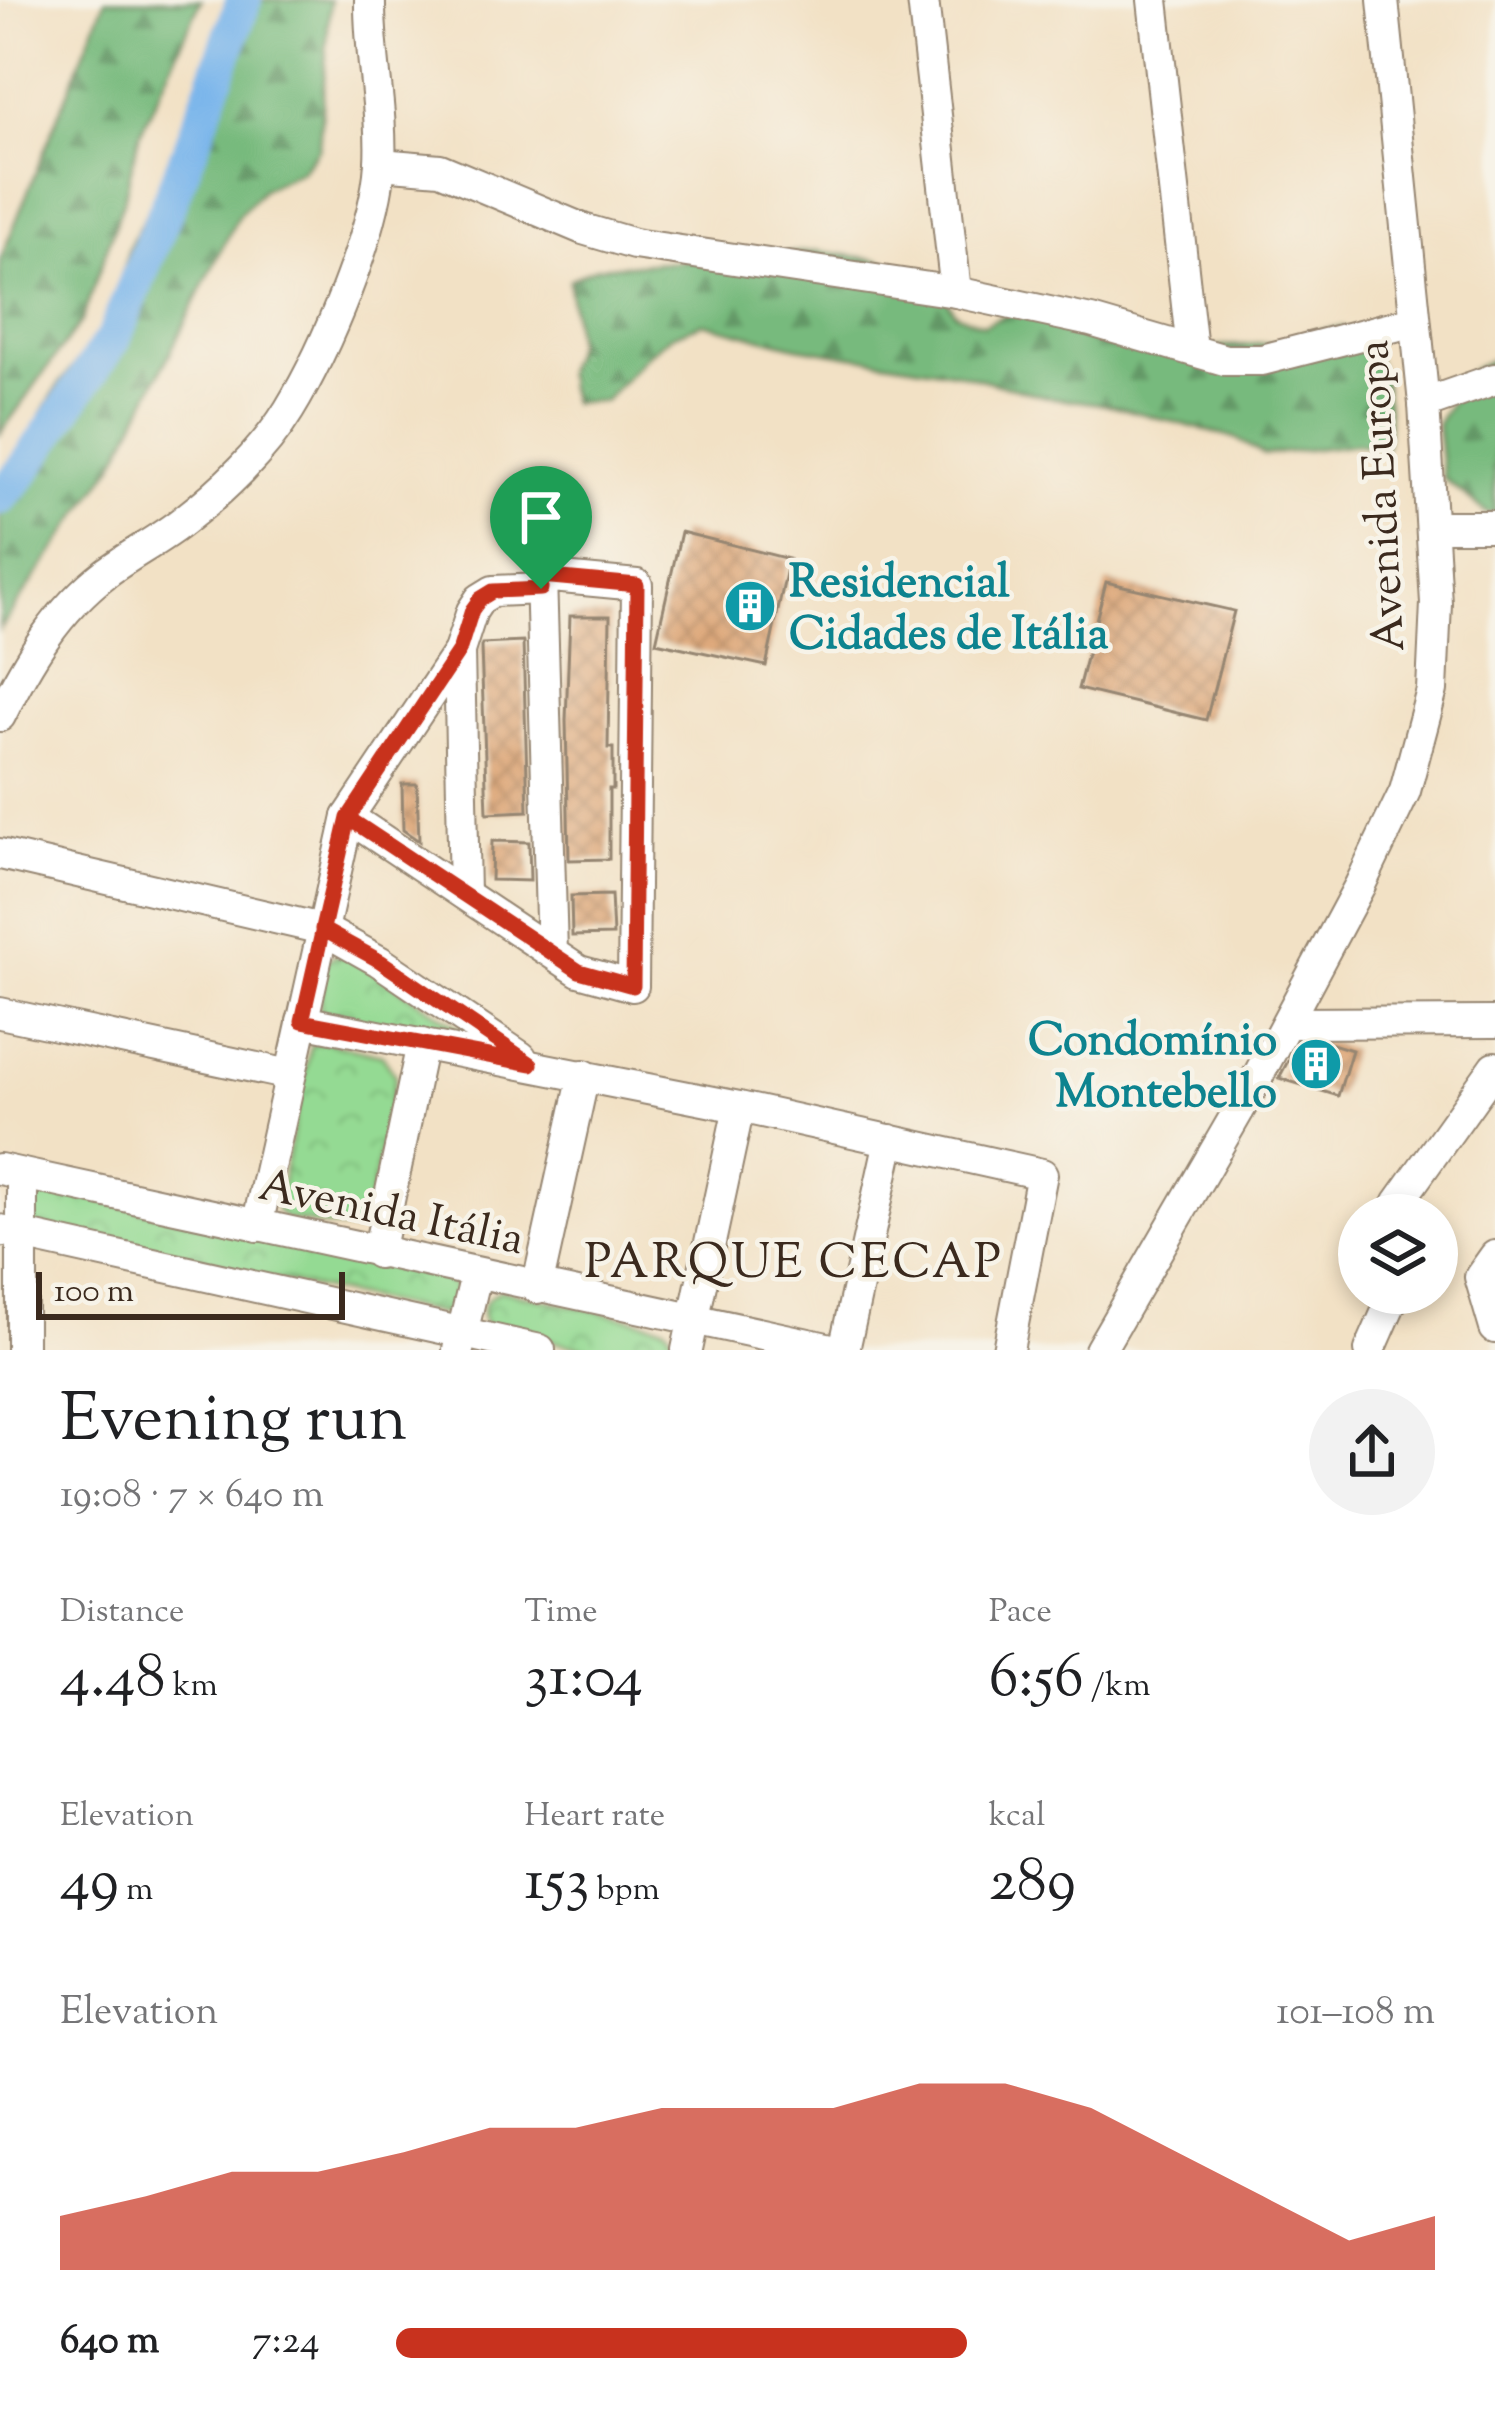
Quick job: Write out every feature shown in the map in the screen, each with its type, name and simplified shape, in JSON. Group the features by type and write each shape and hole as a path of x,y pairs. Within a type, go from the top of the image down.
{"street":[{"path":"0,716 27,660 57,620 105,574 184,520 243,466 289,411 361,247 380,164 370,0"},
{"path":"923,0 956,292"},
{"path":"1154,0 1192,350"},
{"name":"Avenida Europa","path":"1100,1350 1287,1023 1360,885 1405,791 1432,690 1436,603 1424,404 1383,0"},
{"path":"380,164 440,169 584,229 634,244 956,292 1091,321 1225,360 1262,360 1415,321"},
{"path":"1424,404 1495,379"},
{"path":"1432,526 1495,526"},
{"path":"348,818 579,971 633,986 637,585 541,576 552,953"},
{"path":"256,1226 348,818 459,651 480,599 493,591 541,589"},
{"path":"459,651 464,894"},
{"path":"0,854 322,929 380,961 531,1064"},
{"path":"0,1012 290,1075"},
{"path":"302,1021 739,1107 1042,1174 1008,1350"},
{"path":"1287,1023 1495,1022"},
{"path":"378,1253 422,1044"},
{"path":"1404,1194 1495,1066"},
{"path":"537,1288 584,1075"},
{"path":"690,1335 739,1107"},
{"path":"840,1350 890,1140"},
{"path":"11,1171 11,1233 22,1350"},
{"name":"Avenida Itália","path":"11,1171 537,1288 690,1335 840,1350"},
{"path":"11,1233 460,1341 540,1350"},
{"path":"1495,1256 1480,1277 1495,1328"},
{"path":"460,1341 476,1275"},
{"name":"Avenida Europa","path":"1115,1350 1140,1278"},
{"path":"1370,1350 1386,1314"},
{"path":"1491,1350 1495,1341"}],"green space":[{"path":"105,0 201,0 139,136 124,199 82,320 0,434 0,261"},
{"path":"241,0 330,0 319,148 301,171 263,189 238,216 115,463 0,629 0,494 32,447 41,415 57,387 97,337 113,308 129,247 221,79"},
{"path":"816,251 880,260 937,286 955,313 983,325 1012,312 1063,326 1091,342 1156,351 1280,343 1342,327 1367,344 1379,365 1387,409 1385,449 1357,444 1264,455 1235,438 1109,405 1047,397 954,372 797,347 703,323 672,335 604,401 572,403 564,372 575,342 569,280 598,267"},
{"path":"1495,358 1495,514 1487,513 1443,478 1437,423 1471,370"},
{"path":"334,956 351,956 468,1034 461,1043 320,1012 323,963"},
{"path":"324,1042 382,1055 396,1076 366,1219 355,1231 286,1219 276,1209 311,1045"},
{"path":"49,1189 444,1278 458,1295 447,1315 39,1231 32,1219 32,1205"},
{"path":"501,1290 665,1326 674,1340 673,1350 595,1350 488,1327 482,1315 484,1305"}],"building":[{"path":"681,532 789,559 766,666 656,642"},
{"path":"1106,582 1234,611 1206,720 1078,689"},
{"path":"570,616 610,616 608,748 613,748 613,789 609,789 609,859 569,860"},
{"path":"523,642 528,811 487,813 481,647"},
{"path":"402,784 417,784 419,841 403,830"},
{"path":"492,841 529,842 530,881 491,880"},
{"path":"611,895 613,935 572,936 571,896"},
{"name":"Condomínio Montebello","path":"1298,1042 1326,1042 1352,1050 1338,1096 1279,1078"}],"waterway":[{"path":"0,497 23,471 114,337 192,145 244,0"}],"place":[{"name":"Residencial Cidades de Itália","path":"750,606"},
{"name":"Condomínio Montebello","path":"1316,1064"}],"district":[{"name":"PARQUE CECAP","path":"794,1260"}],"route":[{"path":"541,589 493,591 480,599 459,651 348,818 322,929 302,1021 531,1064 380,961 322,929 348,818 579,971 633,986 637,585 541,576 541,589"}]}
